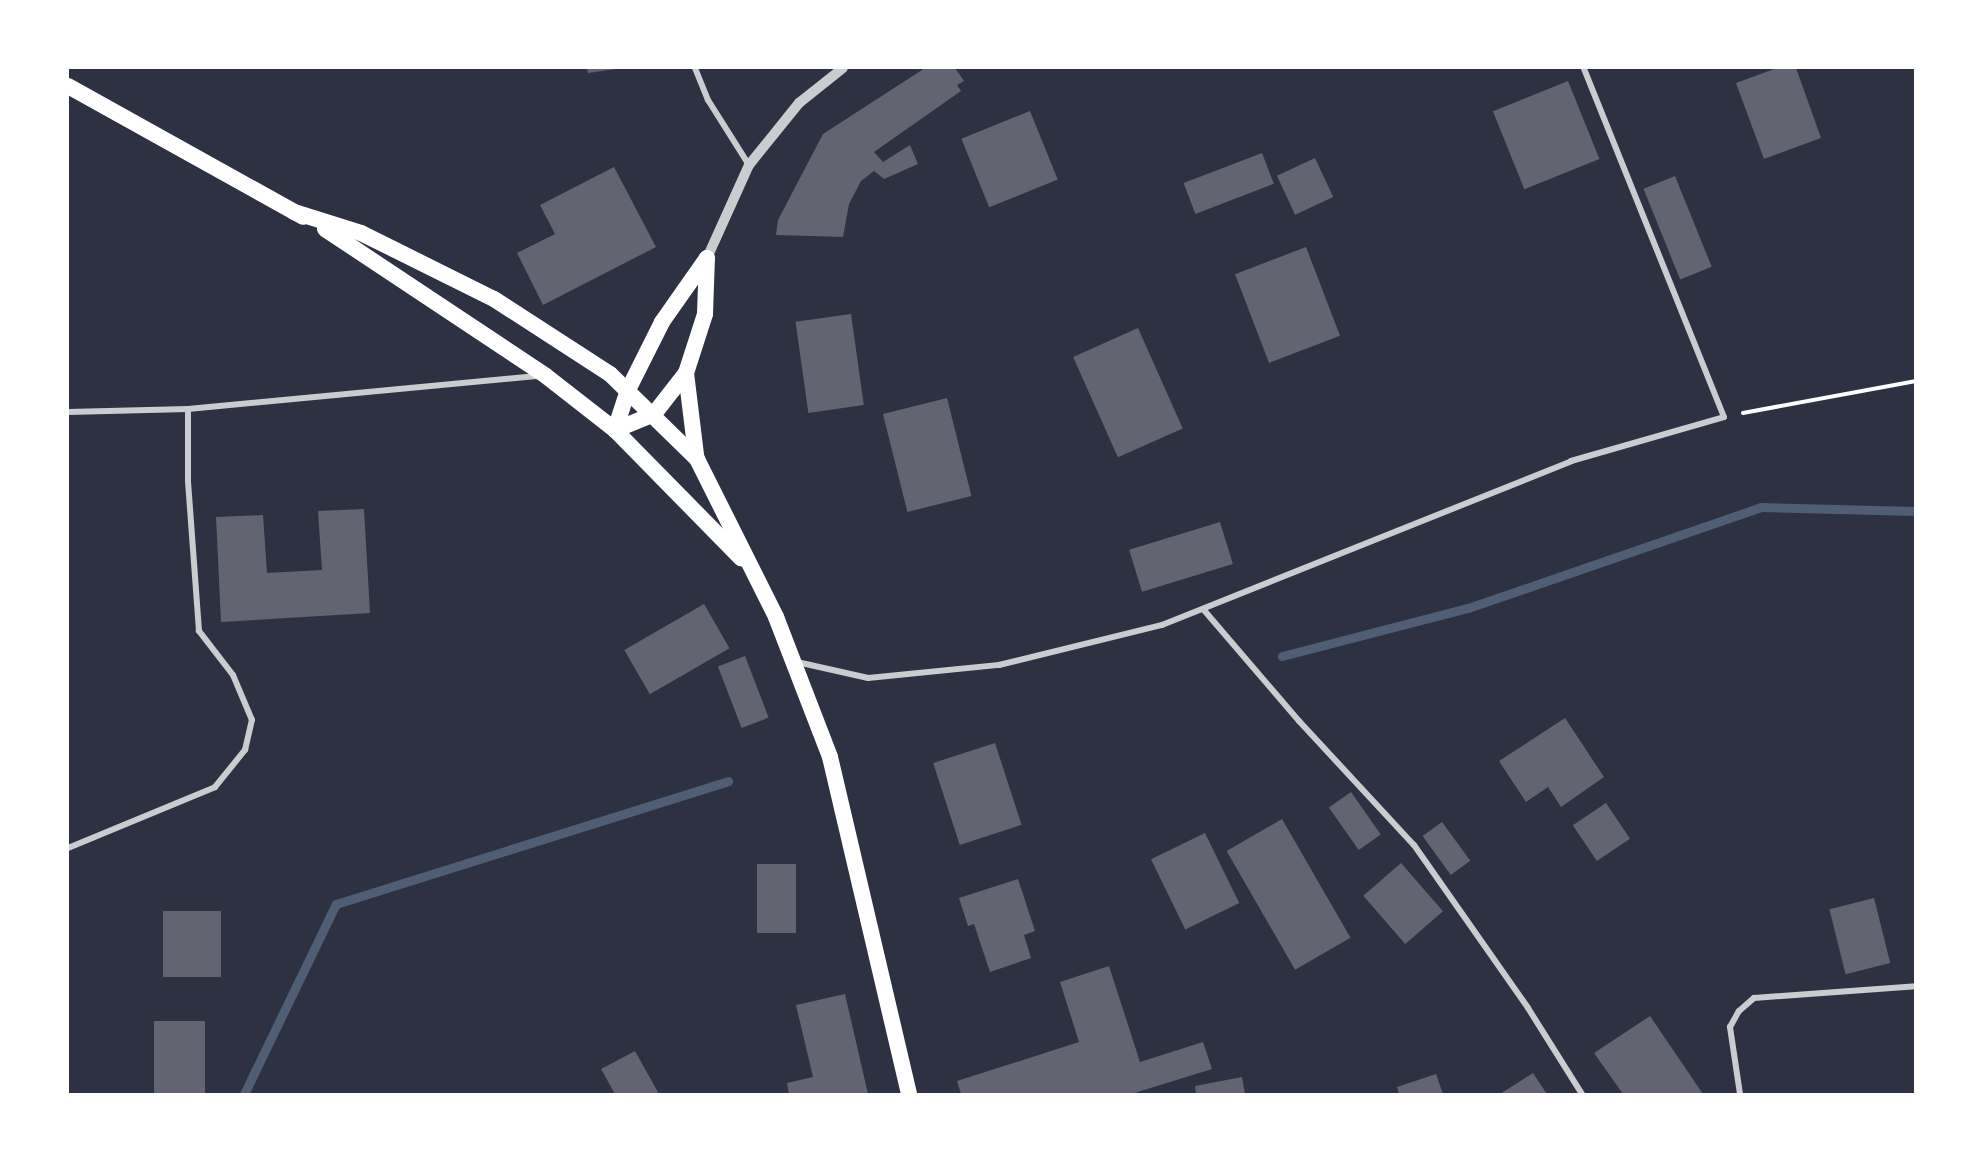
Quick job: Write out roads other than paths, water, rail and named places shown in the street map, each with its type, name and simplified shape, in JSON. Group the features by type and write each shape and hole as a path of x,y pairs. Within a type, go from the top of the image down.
{"highway":[{"path":"68,86 353,244 546,375 615,430 748,565"},
{"path":"294,212 361,233 495,298 628,390 697,459 718,494 748,565 794,662 830,757 909,1095"},
{"path":"615,430 654,414 686,372 705,314 707,258"},
{"path":"615,430 628,390 662,322 707,258"},
{"path":"686,372 697,459"}],"street":[{"path":"695,68 708,100 749,165"},
{"path":"707,258 749,165 799,103 843,68"},
{"path":"794,662 868,678 999,665 1162,625 1415,520 1571,461 1725,417 1584,68"},
{"path":"68,412 188,410 546,375"},
{"path":"68,848 215,787 245,750 252,720 233,675 199,630 188,480 188,410"},
{"path":"1203,609 1299,721 1414,845 1528,1008 1582,1095"},
{"path":"1740,1095 1730,1027 1739,1011 1754,998 1916,986"}],"waterway":[{"path":"1282,656 1468,608 1761,507 1916,511"},
{"path":"244,1094 336,904 728,781"}]}
